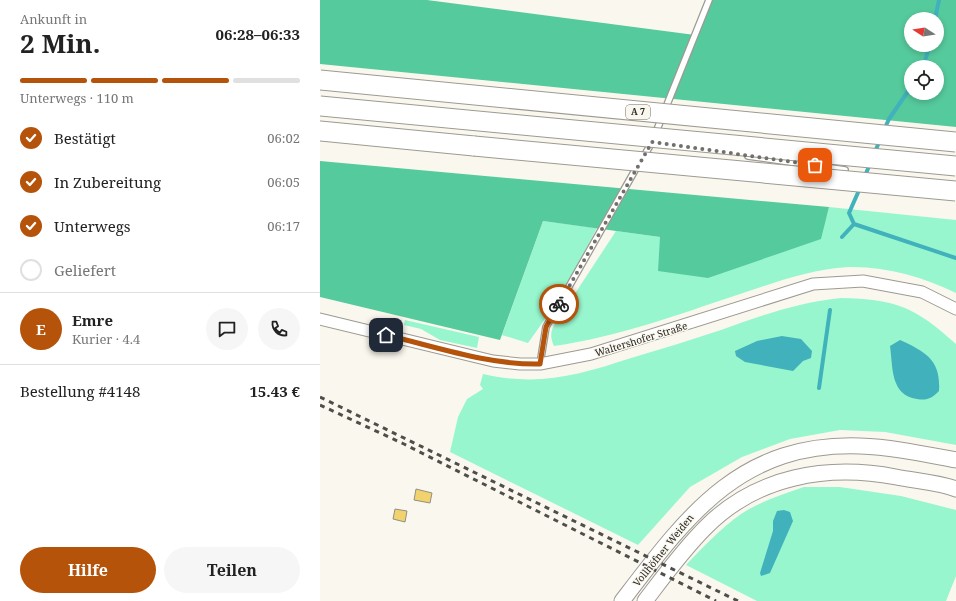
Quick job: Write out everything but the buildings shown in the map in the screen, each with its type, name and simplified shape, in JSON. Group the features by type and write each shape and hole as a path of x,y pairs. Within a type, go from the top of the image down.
{"highway":[{"name":"A 7","path":"320,80 956,142"},
{"path":"320,106 956,166"},
{"path":"320,131 956,190"}],"main road":[{"name":"Vollhöfner Weiden","path":"622,601 669,541 698,508 734,479 768,462 813,449 852,446 877,446 956,460"},
{"name":"Vollhöfner Weiden","path":"645,601 687,548 717,517 746,497 775,484 819,472 853,471 894,476 956,489"}],"street":[{"name":"Waltershofer Straße","path":"320,319 493,361 520,364 540,364 591,354 813,284 863,281 922,292 956,310"}],"lane":[{"path":"540,364 546,327 652,142 709,0"},
{"path":"414,122 652,142 706,149"},
{"path":"745,155 845,170"}],"green space":[{"path":"320,0 427,0 695,35 709,0 956,0 956,127 320,64"},
{"path":"320,161 829,207 821,239 708,278 658,271 660,237 543,221 500,340 320,297"},
{"path":"829,207 956,220 956,293 917,277 876,268 834,268 792,277 669,318 624,331 554,346 551,337 553,327 616,231 660,237 826,218"},
{"path":"543,221 597,228 556,301 528,343 502,335"},
{"path":"841,298 876,300 891,303 904,308 916,313 928,321 956,344 956,445 885,432 840,430 790,439 742,457 690,487 638,545 450,452 458,417 467,399 483,389 480,385 483,374 503,378 540,379 576,374 594,370 687,341 780,310"},
{"path":"405,320 479,337 477,348 440,340 421,329 404,325"},
{"path":"804,487 840,487 901,496 956,510 956,576 946,601 757,601 686,565 719,532 741,514 763,502"}],"water":[{"path":"782,336 801,339 812,351 811,358 803,361 793,371 745,362 736,356 735,351 757,341"},
{"path":"900,340 924,353 934,364 939,380 939,391 932,397 921,400 917,399 908,396 897,386 894,379 890,346"},
{"path":"784,510 790,512 793,521 770,573 761,576 760,573 773,531 773,521 777,511"}],"waterway":[{"path":"936,12 939,0"},
{"path":"925,60 928,52"},
{"path":"884,130 889,119 904,97"},
{"path":"874,154 880,140"},
{"path":"864,178 870,164"},
{"path":"854,224 849,213 860,188"},
{"path":"842,237 854,224 956,258"},
{"path":"819,388 830,310"}],"railway":[{"path":"320,397 738,601"},
{"path":"320,405 404,444 716,601"}],"way so far":[{"path":"559,304 652,142 815,165"}],"route":[{"path":"386,335 493,361 520,364 540,364 546,327 559,304"}]}
